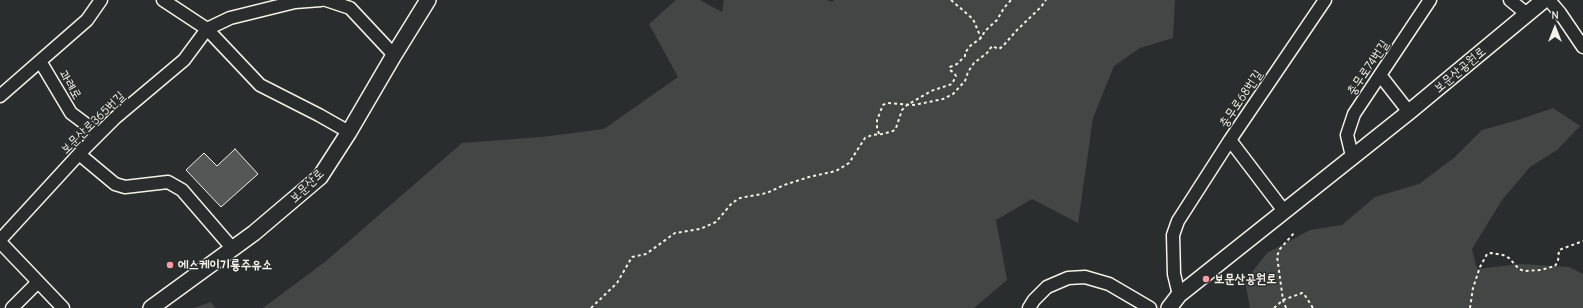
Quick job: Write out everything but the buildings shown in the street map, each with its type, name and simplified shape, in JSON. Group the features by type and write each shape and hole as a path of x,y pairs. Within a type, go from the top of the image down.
{"main road":[{"name":"보문산로","path":"151,308 254,234 320,177 349,132 428,0"},
{"name":"보문산공원로","path":"1169,308 1179,295 1409,112 1544,0"}],"street":[{"path":"0,96 87,20 101,0"},
{"path":"163,0 208,29 260,85 349,132"},
{"name":"보문산로365번길","path":"0,241 79,154 115,118 184,60 208,29 230,18 295,2 321,0"},
{"path":"326,0 350,8 394,55"},
{"name":"충무로68번길","path":"1284,211 1230,140 1326,0"},
{"name":"충무로74번길","path":"1352,156 1347,134 1354,114 1430,0"},
{"path":"1510,0 1527,14"},
{"path":"1549,0 1560,13 1583,47"},
{"name":"과례로","path":"40,61 71,113 99,134"},
{"path":"1380,75 1409,112"},
{"path":"1179,295 1174,274 1173,235 1178,221 1230,140"},
{"path":"79,154 115,184 125,187 168,182 182,190 233,249"},
{"path":"0,241 63,308"},
{"path":"1030,308 1034,300 1047,287 1068,278 1084,277 1109,284 1150,308"},
{"path":"12,308 38,282"}],"path":[{"path":"951,0 972,19 981,38"},
{"path":"591,308 617,283 632,257 646,254 675,234 700,229 716,222 732,203 740,198 767,193 784,184 809,176 836,171 849,163 865,138 872,134 893,131 896,128 902,110 907,105 931,91 952,84 956,76 950,70 950,67 957,64 965,56 965,53 970,46 981,38 985,31 997,20 1011,0"},
{"path":"879,134 877,120 883,105 893,103 914,105 943,99 953,94 965,81 968,72 974,63 987,53 992,46 999,49 1003,46 1046,0"},
{"path":"1286,308 1283,300 1277,256 1280,249 1294,233"},
{"path":"1470,308 1471,298 1478,274 1484,256 1487,254 1503,255 1509,258 1524,271 1541,270 1555,266 1558,261 1559,250 1583,241"},
{"path":"1274,308 1283,300 1302,293 1313,308"}],"shaded area":[{"path":"676,0 700,0 722,12 724,0 826,0 832,2 834,0 1175,0 1173,38 1140,48 1114,66 1093,118 1078,223 1032,199 996,220 1007,280 974,308 263,308 326,261 462,143 542,137 604,129 678,77 649,24"},
{"path":"1553,108 1580,126 1557,150 1530,167 1502,200 1472,249 1477,269 1520,264 1569,267 1583,274 1583,308 1250,308 1245,281 1267,253 1310,230 1342,225 1375,197 1419,184 1455,157 1482,130"},
{"path":"211,302 215,308 194,308"}],"place":[{"name":"에스케이기룡주유소","path":"170,265"},
{"name":"보문산공원로","path":"1206,279"}]}
